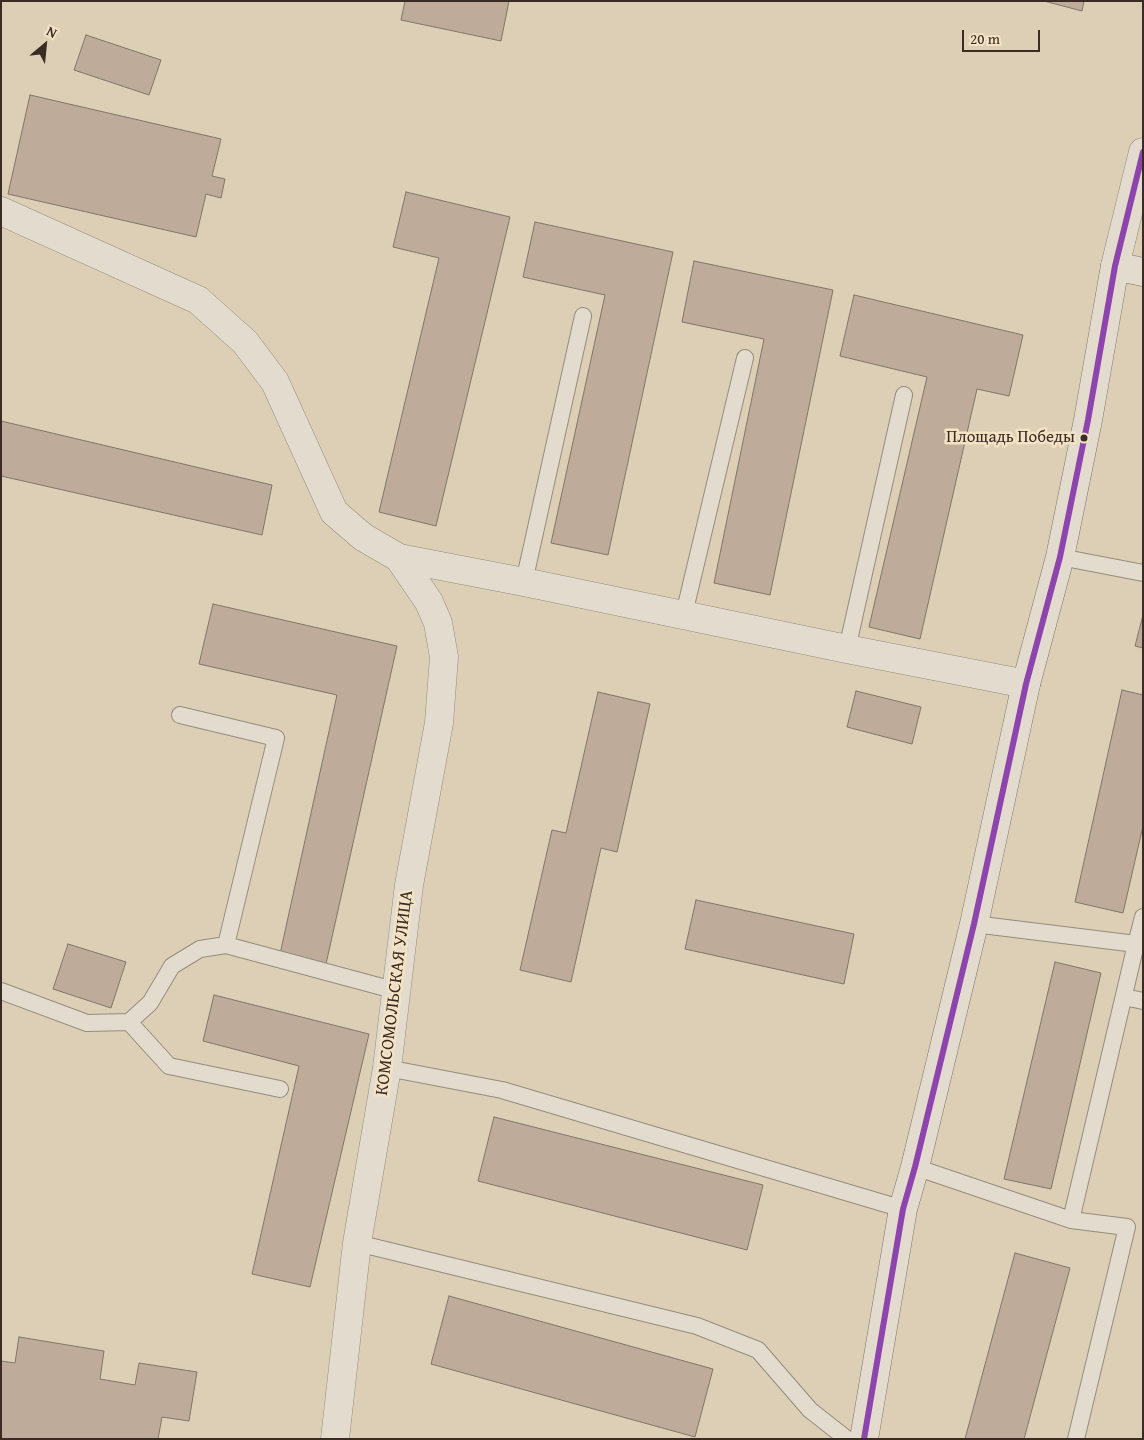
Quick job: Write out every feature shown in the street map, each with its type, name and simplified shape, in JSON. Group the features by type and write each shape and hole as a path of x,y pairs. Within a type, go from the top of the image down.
{"street":[{"path":"864,1439 903,1209 974,924 1026,684 1060,557 1088,420 1115,266 1143,152"},
{"path":"1,211 198,300 245,342 275,382 334,512 364,537 398,558 1026,684"},
{"path":"1115,266 1143,272"},
{"name":"КОМСОМОЛЬСКАЯ УЛИЦА","path":"335,1439 357,1242 387,1068 409,885 439,723 444,657 438,623 429,602 398,558"}],"lane":[{"path":"524,582 583,316"},
{"path":"684,614 745,358"},
{"path":"847,649 904,394"},
{"path":"1060,557 1143,573"},
{"path":"180,715 276,738 226,946"},
{"path":"1071,1220 1143,916"},
{"path":"974,924 1136,944"},
{"path":"1,991 86,1023 129,1022 150,1003 172,966 200,949 226,946 397,991"},
{"path":"1124,997 1143,1001"},
{"path":"129,1022 169,1066 280,1089"},
{"path":"387,1068 502,1090 903,1209"},
{"path":"915,1167 1071,1220 1127,1227 1076,1439"},
{"path":"357,1242 697,1326 758,1350 810,1410 847,1439"}],"building":[{"path":"405,1 509,1 501,41 401,20"},
{"path":"1044,1 1084,1 1082,11"},
{"path":"86,35 161,60 149,95 74,70"},
{"path":"30,95 221,139 212,176 225,179 221,198 206,194 196,237 8,194"},
{"path":"406,192 510,217 436,526 379,512 439,258 393,247"},
{"path":"535,222 673,252 608,555 551,543 605,295 523,277"},
{"path":"694,261 833,290 770,595 714,583 764,339 682,322"},
{"path":"854,295 1023,335 1009,396 977,389 920,639 869,627 927,377 840,356"},
{"path":"1,421 272,485 262,535 1,476"},
{"path":"213,604 397,646 326,964 280,954 337,695 199,664"},
{"path":"1143,615 1143,648 1135,646"},
{"path":"1122,690 1143,695 1143,826 1123,913 1075,902"},
{"path":"856,691 921,707 912,744 847,727"},
{"path":"598,692 650,704 617,852 601,848 571,982 520,970 552,830 566,833"},
{"path":"696,900 854,934 844,984 685,949"},
{"path":"68,944 126,962 111,1008 53,989"},
{"path":"1055,962 1101,973 1051,1189 1004,1179"},
{"path":"214,995 369,1034 310,1287 252,1274 299,1066 203,1041"},
{"path":"494,1117 763,1185 747,1250 478,1181"},
{"path":"1015,1253 1070,1268 1024,1439 965,1439"},
{"path":"449,1296 713,1369 695,1437 431,1364"},
{"path":"19,1337 104,1351 100,1379 135,1385 139,1363 197,1372 189,1421 162,1417 158,1439 1,1439 1,1361 15,1363"}],"transit line":[{"path":"864,1439 903,1209 974,924 1026,684 1060,557 1088,420 1115,266 1143,152"}],"place":[{"name":"Площадь Победы","path":"1084,438"}]}
